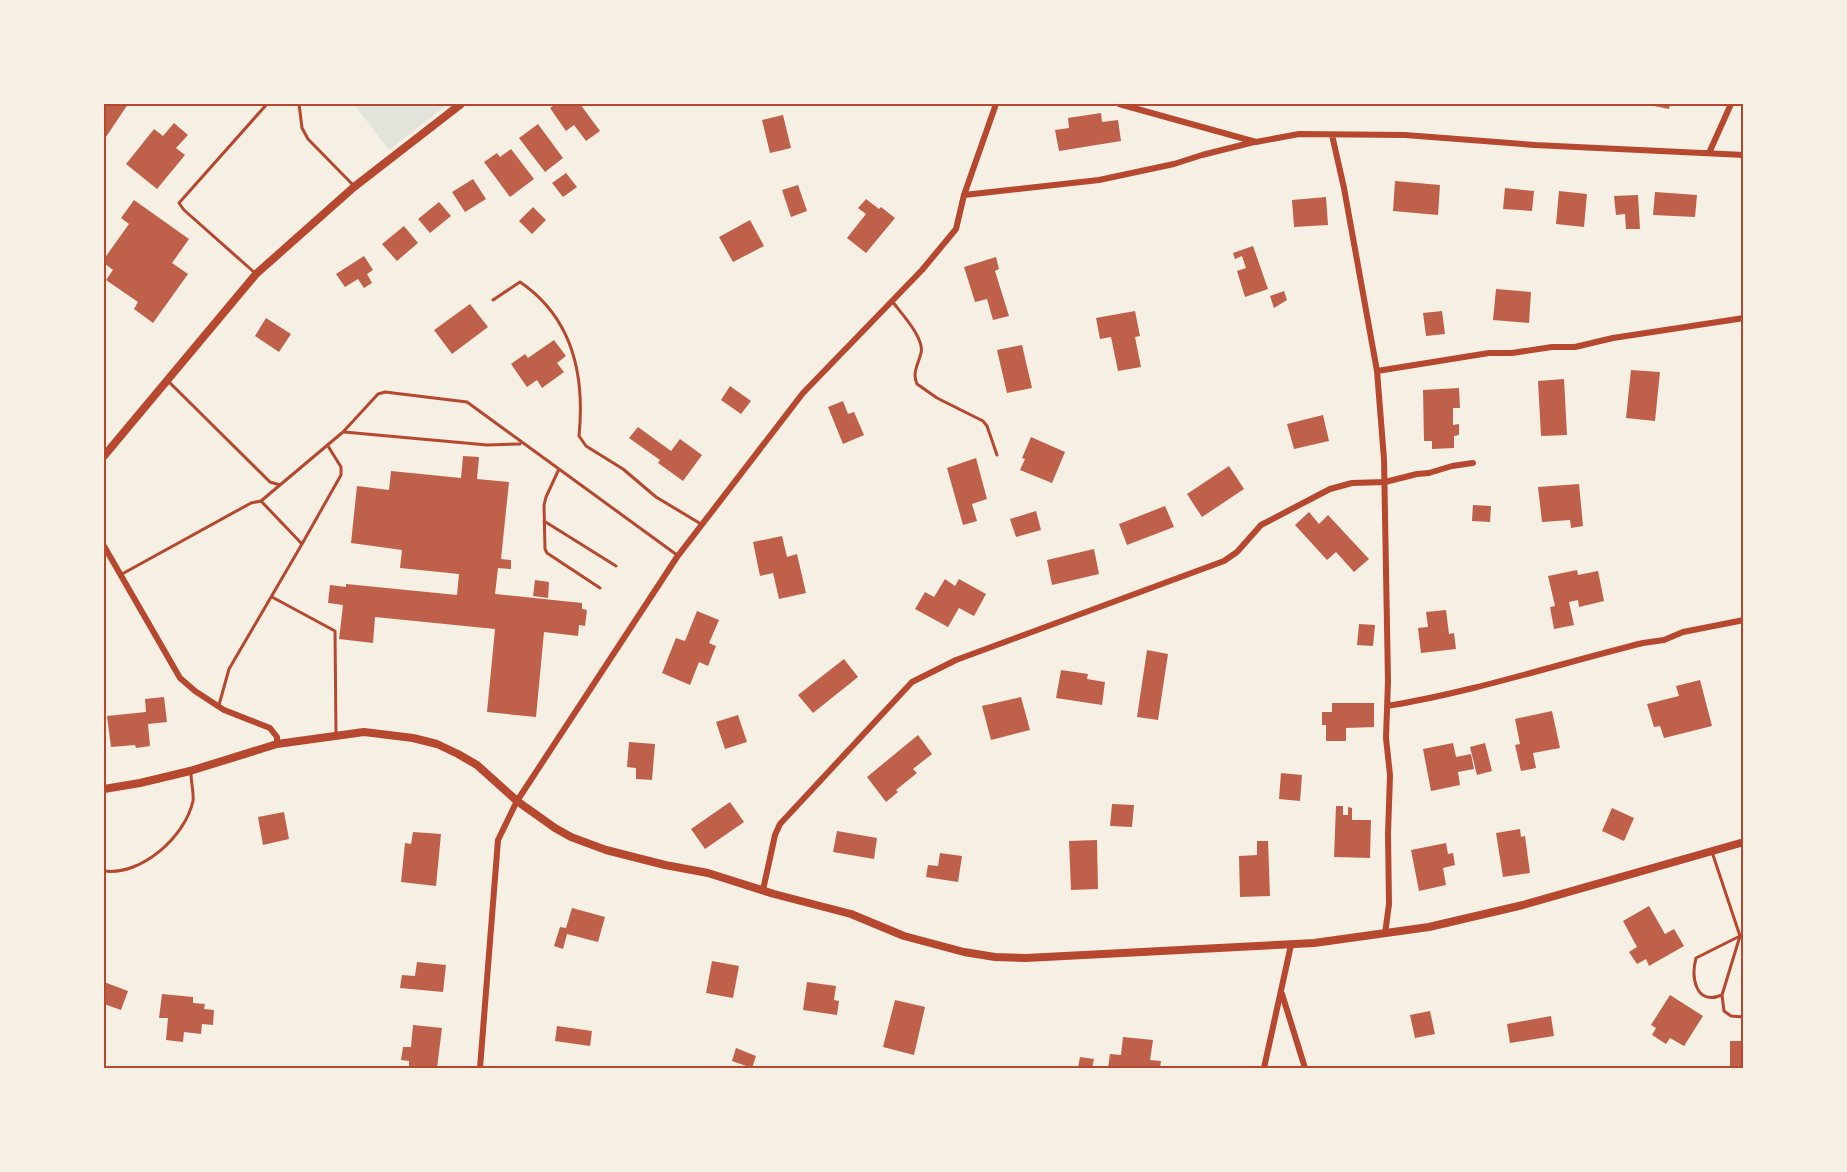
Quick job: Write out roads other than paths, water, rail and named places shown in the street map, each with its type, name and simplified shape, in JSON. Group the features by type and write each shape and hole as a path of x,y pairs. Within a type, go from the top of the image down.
{"street":[{"path":"104,456 256,274 354,187 461,104"},
{"path":"480,1068 498,840 518,801 678,555 701,524 803,393 922,270 956,229 964,195 996,104"},
{"path":"1119,104 1256,142"},
{"path":"1709,153 1731,104"},
{"path":"964,195 1099,180 1174,165 1202,155 1299,134 1405,135 1487,143 1743,155"},
{"path":"1332,135 1344,188 1377,372 1385,482 1387,748 1390,775 1389,904 1385,934"},
{"path":"1377,372 1489,353 1575,347 1613,338 1743,318"},
{"path":"764,890 775,835 780,824 912,682 956,660 1224,561 1237,552 1261,525 1330,489 1352,483 1385,482 1473,463"},
{"path":"104,546 180,678 219,707 270,728 277,737 277,744"},
{"path":"1387,706 1497,682 1643,643 1664,640 1683,632 1743,620"},
{"path":"104,789 190,771 277,744 364,732 389,734 437,744 477,765 518,801 555,828 606,850 708,873 851,914 904,936 964,952 995,957 1060,957 1291,945 1385,934 1447,924 1523,905 1743,842"},
{"path":"1264,1068 1291,945"},
{"path":"1281,992 1305,1068"}],"lane":[{"path":"256,274 184,210 180,203 267,104"},
{"path":"299,104 302,128 309,139 354,187"},
{"path":"493,300 520,282 532,290 559,322 572,345 578,371 581,414 579,436 586,447 623,469 657,497 701,524"},
{"path":"891,301 914,331 921,345 921,353 915,368 916,384 937,398 983,422 987,426 997,455"},
{"path":"167,380 270,482 280,485"},
{"path":"120,574 252,503 261,501 344,432 378,394 385,392 467,402 678,555"},
{"path":"344,432 487,445 522,444"},
{"path":"219,707 229,669 341,475 341,467 327,446"},
{"path":"559,468 546,497 544,549 600,588"},
{"path":"261,501 302,544"},
{"path":"544,521 616,566"},
{"path":"272,597 334,631 336,736"},
{"path":"104,871 132,869 168,846 186,821 193,799 190,771"},
{"path":"1712,851 1743,940"},
{"path":"1740,936 1722,995 1724,1011 1731,1016 1743,1017"},
{"path":"1722,995 1714,999 1705,997 1695,987 1692,972 1696,958 1740,936"}]}
